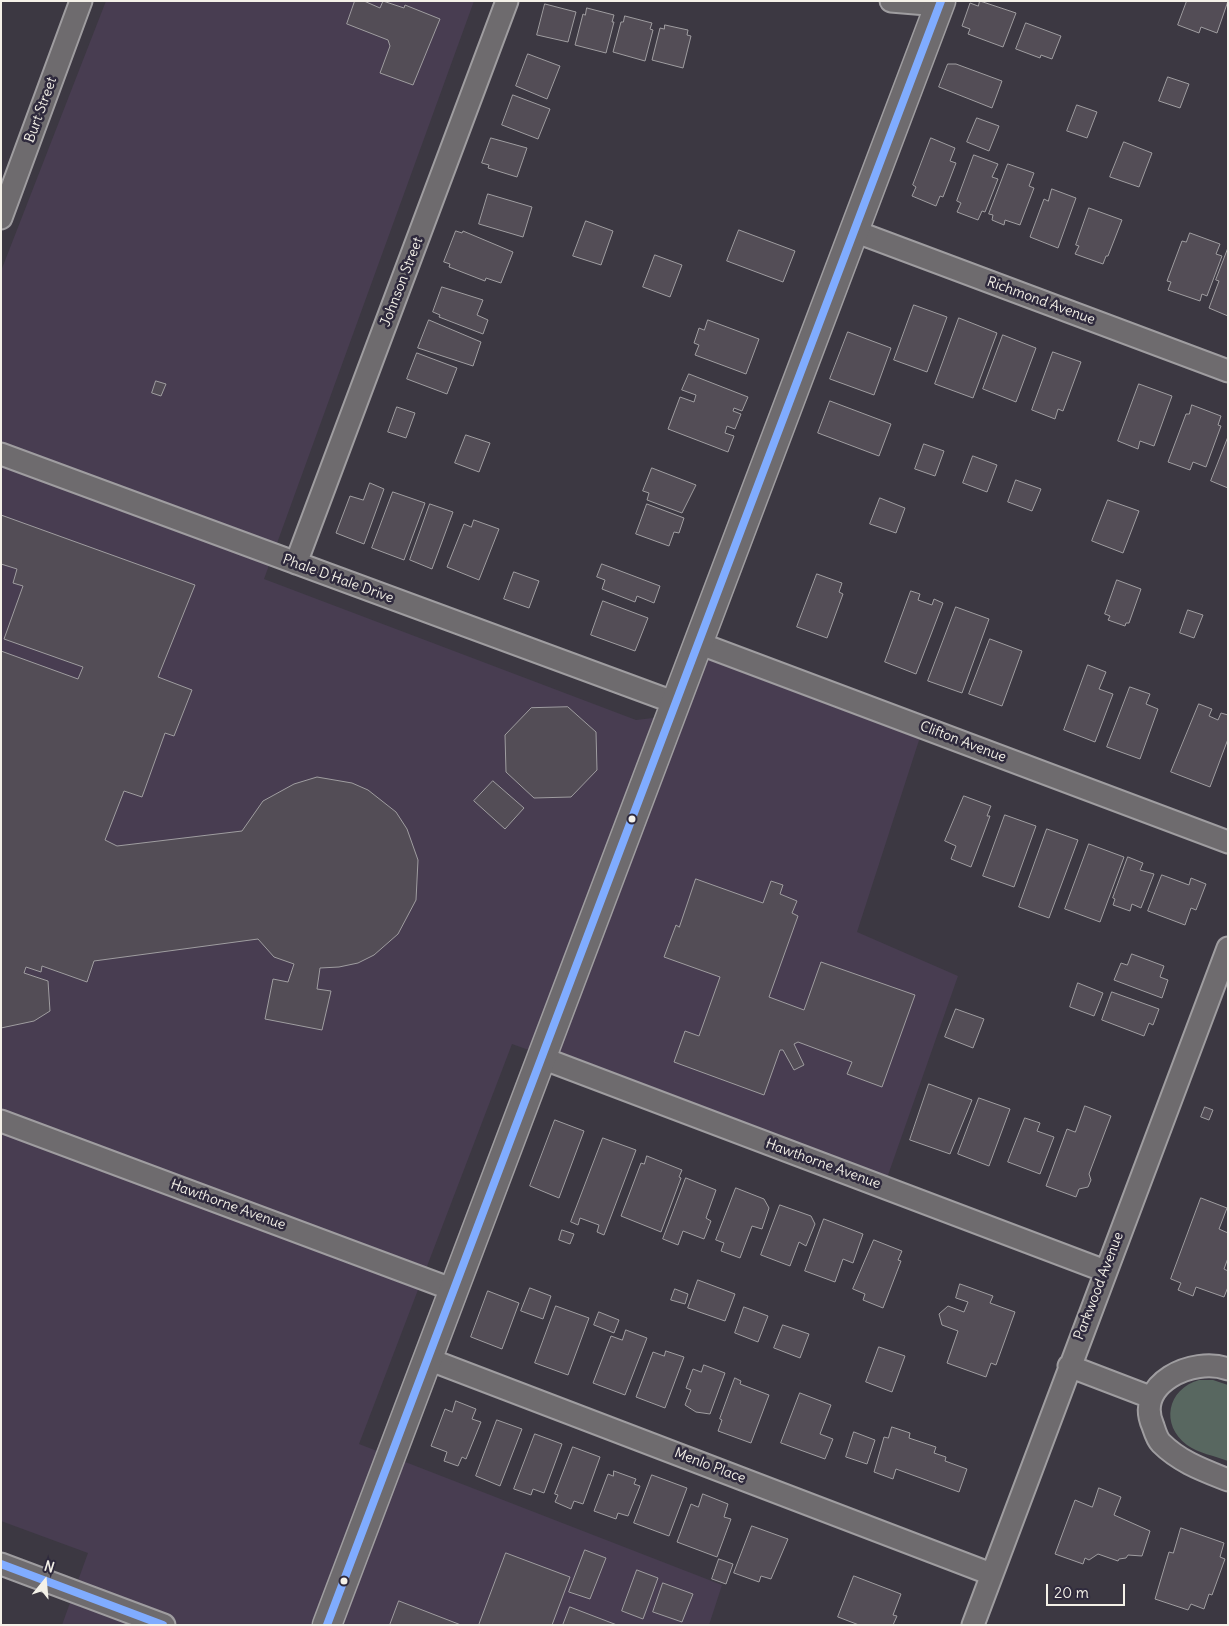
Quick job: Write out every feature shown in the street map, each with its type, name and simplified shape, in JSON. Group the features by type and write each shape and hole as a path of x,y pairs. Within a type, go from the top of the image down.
{"main road":[{"path":"327,1625 940,3"}],"street":[{"name":"Burt Street","path":"1,218 81,1"},
{"name":"Johnson Street","path":"296,563 507,1"},
{"path":"890,1 940,3"},
{"name":"Richmond Avenue","path":"854,231 1228,371"},
{"name":"Phale D Hale Drive","path":"1,454 676,702"},
{"name":"Clifton Avenue","path":"698,643 1228,842"},
{"name":"Parkwood Avenue","path":"973,1625 1228,948"},
{"name":"Hawthorne Avenue","path":"542,1058 1105,1271"},
{"name":"Hawthorne Avenue","path":"1,1121 454,1290"},
{"name":"Menlo Place","path":"428,1359 991,1574"},
{"path":"1069,1366 1150,1397"},
{"path":"1228,1369 1219,1366 1189,1368 1165,1379 1150,1397 1149,1419 1159,1442 1187,1464 1228,1480"},
{"path":"1,1564 164,1625"}],"shaded area":[{"path":"106,1 474,1 264,579 636,720 679,715 703,656 921,734 857,932 958,976 887,1178 512,1044 359,1444 722,1585 709,1625 62,1625 88,1553 1,1521 1,271"},
{"path":"1199,1380 1213,1380 1228,1385 1228,1461 1191,1448 1178,1437 1173,1428 1170,1418 1174,1399 1180,1391"}],"building":[{"path":"355,1 364,1 380,8 383,1 404,8 405,5 440,19 413,85 380,73 390,46 388,40 347,24"},
{"path":"980,1 1016,13 1003,47 968,34 970,29 962,26 970,3 978,6"},
{"path":"1187,1 1228,1 1217,33 1201,27 1199,33 1178,25"},
{"path":"545,4 576,12 568,42 537,35"},
{"path":"587,8 614,15 606,53 575,45 583,14 585,15"},
{"path":"625,16 652,23 650,29 653,30 645,61 613,52 621,22 623,22"},
{"path":"1026,23 1061,36 1052,59 1041,55 1040,58 1016,49"},
{"path":"665,25 688,30 687,35 691,36 683,68 652,60 660,28 664,29"},
{"path":"528,54 560,66 547,99 516,86"},
{"path":"948,64 956,64 1002,81 992,108 939,87"},
{"path":"1168,77 1189,84 1180,108 1159,101"},
{"path":"513,95 550,109 538,139 502,125"},
{"path":"1077,105 1097,112 1087,138 1067,131"},
{"path":"977,118 999,126 989,151 967,142"},
{"path":"491,138 527,148 517,177 488,168 489,165 482,163"},
{"path":"931,138 955,148 950,161 956,163 943,197 940,196 936,206 912,196 916,187 913,185"},
{"path":"1124,142 1152,153 1139,187 1110,177"},
{"path":"974,155 998,164 992,177 998,179 985,212 982,211 978,220 957,212 961,203 957,201"},
{"path":"1008,164 1034,173 1029,186 1034,188 1020,225 1005,220 1004,225 992,220 993,215 989,214"},
{"path":"1052,189 1076,198 1058,248 1030,237 1044,199 1048,201"},
{"path":"488,194 532,207 523,237 479,224"},
{"path":"1089,208 1122,220 1103,264 1075,254 1079,246 1076,245"},
{"path":"586,221 613,231 601,265 573,256"},
{"path":"739,230 795,251 783,282 727,261"},
{"path":"456,231 462,233 463,231 513,252 501,283 486,278 485,281 449,267 450,264 444,262"},
{"path":"1190,233 1220,244 1216,254 1222,256 1207,296 1202,294 1200,301 1168,290 1171,282 1167,281 1182,241 1186,242"},
{"path":"1228,248 1228,316 1209,308 1219,281 1216,280"},
{"path":"655,255 682,265 670,297 643,287"},
{"path":"442,287 483,300 477,315 488,320 483,334 439,317 440,315 433,312"},
{"path":"914,305 947,317 927,372 894,360"},
{"path":"959,318 997,333 973,398 935,384"},
{"path":"429,320 481,342 473,366 418,348"},
{"path":"708,320 759,339 746,374 695,355 699,345 694,343 699,328 704,330"},
{"path":"848,332 891,348 874,395 830,379"},
{"path":"1003,335 1036,348 1016,402 983,389"},
{"path":"1053,352 1081,362 1063,411 1058,409 1055,419 1032,410"},
{"path":"417,353 457,368 447,394 407,379"},
{"path":"689,374 748,397 742,411 734,408 733,411 741,414 735,429 727,426 725,433 734,436 728,452 668,429 680,397 694,402 696,395 682,390"},
{"path":"156,381 166,384 161,396 152,393"},
{"path":"1139,384 1172,396 1154,446 1140,441 1138,449 1118,441"},
{"path":"830,401 891,424 879,456 818,433"},
{"path":"1192,405 1221,416 1218,425 1221,426 1206,467 1193,462 1190,470 1168,462 1186,414 1189,414"},
{"path":"397,407 415,413 406,438 388,432"},
{"path":"466,435 490,443 479,472 455,463"},
{"path":"1228,437 1228,488 1211,481"},
{"path":"924,444 944,451 935,476 915,469"},
{"path":"973,456 997,465 987,492 963,483"},
{"path":"652,468 696,485 682,513 647,500 649,493 643,491"},
{"path":"1016,480 1041,489 1032,511 1008,502"},
{"path":"370,483 384,489 364,544 336,533 350,496 363,500"},
{"path":"393,492 425,503 404,560 372,548"},
{"path":"880,498 905,508 896,533 870,524"},
{"path":"1108,500 1139,511 1123,553 1092,541"},
{"path":"430,504 453,512 432,569 410,560"},
{"path":"647,504 684,518 679,533 674,532 669,546 636,534"},
{"path":"1,515 195,585 158,677 192,690 174,736 165,733 142,797 124,791 105,840 117,846 242,831 263,801 294,784 317,777 352,783 368,790 396,812 407,829 418,860 416,900 398,934 374,955 358,963 320,968 317,989 331,991 322,1030 265,1019 273,979 288,982 294,964 274,957 258,939 94,961 87,982 42,966 41,972 26,967 24,973 48,981 50,1011 34,1021 1,1028 1,651 78,679 83,667 4,639 23,586 13,583 17,569 1,564"},
{"path":"474,520 499,529 479,580 447,567 464,524 471,527"},
{"path":"602,564 660,586 654,603 637,596 635,602 602,589 605,580 597,577"},
{"path":"514,572 539,581 529,608 504,599"},
{"path":"817,574 842,583 839,592 843,594 827,638 797,627"},
{"path":"1117,580 1141,589 1129,623 1126,623 1125,626 1108,620 1110,616 1105,614"},
{"path":"911,591 920,594 918,600 932,605 934,599 943,603 916,674 885,662"},
{"path":"603,601 648,618 635,651 591,635"},
{"path":"956,607 989,619 962,693 928,681"},
{"path":"1188,610 1203,615 1194,638 1180,633"},
{"path":"990,639 1022,651 1002,706 969,694"},
{"path":"1088,665 1106,672 1099,689 1113,694 1095,742 1064,730"},
{"path":"1130,687 1150,694 1146,704 1158,709 1140,759 1107,747"},
{"path":"1199,704 1212,709 1209,716 1218,720 1221,713 1228,715 1228,739 1210,787 1171,772"},
{"path":"568,707 596,732 597,770 571,797 534,798 506,772 505,735 531,708"},
{"path":"493,781 524,808 505,829 474,801"},
{"path":"964,796 991,806 987,816 990,816 971,867 951,859 956,846 945,841"},
{"path":"1005,815 1036,826 1014,887 983,876"},
{"path":"1047,829 1078,840 1049,918 1019,907"},
{"path":"1089,844 1124,857 1100,922 1065,909"},
{"path":"1128,857 1143,863 1140,870 1154,874 1141,908 1132,904 1130,911 1113,905 1115,899 1113,898"},
{"path":"1162,875 1189,885 1191,878 1206,884 1196,910 1191,908 1185,925 1148,911"},
{"path":"696,879 763,903 771,881 783,885 780,894 797,901 792,913 798,916 769,997 804,1010 821,962 915,995 882,1087 847,1074 852,1062 798,1042 794,1044 804,1065 794,1070 783,1050 780,1050 764,1095 674,1062 685,1031 699,1036 720,977 664,957 676,925 679,927"},
{"path":"1132,954 1164,966 1160,977 1168,980 1162,998 1114,980 1121,963 1127,965"},
{"path":"1078,983 1103,993 1094,1016 1070,1007"},
{"path":"1112,992 1159,1009 1153,1025 1149,1023 1144,1036 1102,1020"},
{"path":"956,1009 984,1019 973,1048 945,1037"},
{"path":"929,1084 972,1100 950,1154 910,1140"},
{"path":"979,1098 1010,1109 989,1166 958,1154"},
{"path":"1085,1106 1111,1116 1089,1174 1091,1180 1088,1187 1079,1189 1076,1197 1046,1186 1067,1129 1075,1132"},
{"path":"1205,1107 1213,1110 1209,1120 1201,1117"},
{"path":"1025,1118 1040,1123 1037,1131 1054,1137 1040,1174 1008,1162"},
{"path":"555,1120 584,1131 559,1198 530,1186"},
{"path":"603,1138 636,1150 604,1235 597,1232 599,1225 580,1218 578,1225 571,1222"},
{"path":"647,1156 682,1170 679,1177 681,1178 661,1232 621,1216 641,1163 644,1164"},
{"path":"686,1178 716,1190 706,1218 711,1221 704,1239 683,1231 678,1245 663,1239"},
{"path":"736,1188 764,1199 769,1208 762,1229 752,1226 740,1258 721,1251 724,1243 716,1240"},
{"path":"1201,1198 1227,1208 1219,1229 1228,1233 1228,1258 1224,1269 1228,1271 1228,1287 1224,1297 1196,1287 1193,1296 1178,1290 1181,1283 1171,1279"},
{"path":"780,1205 811,1216 815,1224 806,1246 799,1242 790,1266 761,1255"},
{"path":"824,1219 863,1234 853,1263 843,1259 835,1282 805,1271"},
{"path":"562,1230 574,1234 570,1244 559,1240"},
{"path":"874,1240 902,1251 898,1260 901,1261 883,1308 863,1300 865,1294 853,1289"},
{"path":"698,1280 735,1294 725,1321 688,1308"},
{"path":"960,1284 993,1296 990,1303 1015,1312 996,1365 991,1363 986,1377 947,1363 958,1331 942,1325 939,1314 948,1306 964,1312 968,1302 956,1298"},
{"path":"530,1288 551,1296 543,1319 521,1311"},
{"path":"675,1289 688,1294 685,1304 671,1300"},
{"path":"488,1291 519,1303 502,1349 471,1337"},
{"path":"556,1306 589,1318 568,1375 535,1363"},
{"path":"744,1307 768,1316 758,1342 735,1333"},
{"path":"599,1312 619,1320 614,1333 594,1325"},
{"path":"783,1325 809,1334 800,1358 774,1348"},
{"path":"626,1330 647,1338 625,1395 593,1383 611,1336 622,1340"},
{"path":"879,1347 905,1356 892,1392 866,1382"},
{"path":"666,1351 684,1357 665,1408 636,1397 653,1352 664,1356"},
{"path":"704,1365 725,1373 710,1414 696,1412 685,1405 691,1390 686,1388 693,1369 701,1372"},
{"path":"735,1378 741,1381 740,1384 769,1395 751,1443 718,1431 722,1420 720,1419"},
{"path":"800,1393 831,1405 820,1434 833,1439 825,1459 781,1443"},
{"path":"456,1401 476,1409 472,1419 481,1422 466,1459 462,1457 458,1466 444,1461 447,1452 431,1446 445,1409 452,1412"},
{"path":"497,1420 522,1429 500,1486 476,1476"},
{"path":"892,1427 910,1433 909,1438 936,1447 934,1453 946,1457 945,1461 967,1469 959,1492 896,1469 893,1479 874,1472 884,1437 888,1438"},
{"path":"854,1432 875,1440 867,1464 846,1457"},
{"path":"535,1434 562,1444 544,1493 533,1489 531,1495 514,1489"},
{"path":"573,1447 600,1457 583,1504 574,1501 571,1509 555,1502 558,1495 555,1494"},
{"path":"614,1471 636,1479 634,1484 640,1486 628,1516 618,1513 616,1519 594,1511 608,1474 613,1476"},
{"path":"652,1475 687,1488 669,1536 634,1523"},
{"path":"1099,1488 1121,1497 1114,1515 1150,1531 1142,1556 1128,1555 1126,1558 1119,1559 1118,1561 1098,1554 1089,1560 1085,1558 1083,1564 1055,1554 1075,1500 1092,1507"},
{"path":"703,1494 728,1504 724,1517 731,1519 717,1557 677,1542 691,1504 698,1507"},
{"path":"752,1526 788,1539 771,1579 761,1576 759,1582 734,1573"},
{"path":"1181,1528 1224,1543 1220,1557 1225,1559 1212,1595 1209,1594 1204,1609 1191,1604 1188,1610 1155,1599 1169,1552 1173,1553"},
{"path":"585,1550 606,1558 590,1599 569,1592"},
{"path":"506,1553 570,1577 552,1625 479,1625"},
{"path":"719,1559 733,1564 726,1584 712,1579"},
{"path":"637,1570 658,1578 643,1619 622,1611"},
{"path":"854,1576 901,1594 893,1615 897,1616 893,1625 859,1625 838,1617"},
{"path":"663,1583 693,1594 682,1622 653,1612"},
{"path":"399,1601 461,1625 390,1625"},
{"path":"570,1607 617,1625 563,1625"}],"transit line":[{"path":"327,1625 941,1"},
{"path":"1,1564 163,1625"}]}
